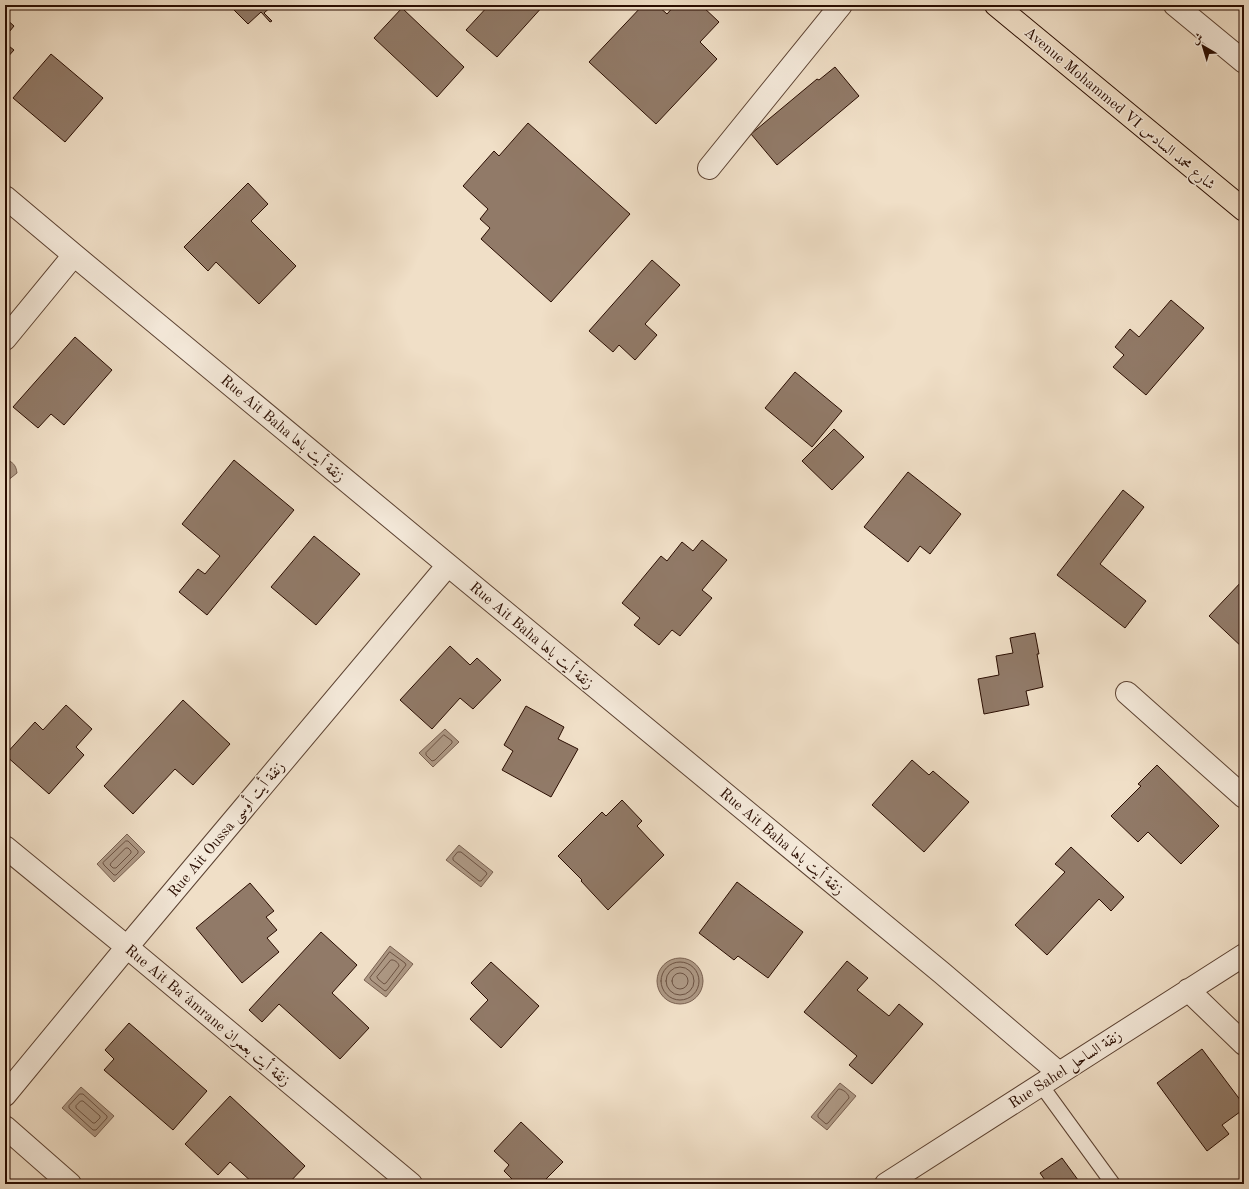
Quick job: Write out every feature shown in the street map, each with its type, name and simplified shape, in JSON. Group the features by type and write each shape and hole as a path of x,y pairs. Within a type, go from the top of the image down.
{"main road":[{"name":"Avenue Mohammed VI شارع محمد السادس","path":"996,5 1244,210"}],"street":[{"path":"709,168 841,5"},
{"path":"1175,5 1244,62"},
{"name":"Rue Ait Baha زنقة أيت باها","path":"5,196 74,255 942,973 1059,1073"},
{"path":"5,339 74,255"},
{"name":"Rue Ait Oussa زنقة أيت أوسى","path":"5,1095 127,947 448,565"},
{"path":"1127,693 1244,797"},
{"name":"Rue Ait Ba´âmrane زنقة أيت بعمران","path":"5,847 411,1184"},
{"name":"Rue Sahel زنقة الساحل","path":"886,1184 1244,955"},
{"path":"1188,990 1244,1044"},
{"path":"5,1127 70,1184"}],"lane":[{"path":"1041,1085 1113,1184"}],"water":[{"path":"5,459 14,464 17,473 7,481 5,481"},
{"path":"445,729 459,742 433,767 419,753"},
{"path":"127,834 145,852 114,882 97,864"},
{"path":"459,845 493,872 481,887 446,860"},
{"path":"390,946 413,964 386,997 364,980"},
{"path":"680,958 693,962 699,968 703,981 699,994 693,1000 680,1004 667,1000 661,994 657,981 661,968 667,962"},
{"path":"840,1083 856,1096 827,1130 811,1117"},
{"path":"81,1087 114,1116 95,1137 62,1108"}],"building":[{"path":"229,5 273,5 264,13 272,21 270,22 261,12 248,24"},
{"path":"489,5 544,5 497,57 466,30"},
{"path":"643,5 657,5 667,14 675,5 701,5 719,22 700,42 717,59 656,124 589,62"},
{"path":"402,8 464,67 437,97 374,38"},
{"path":"5,18 14,26 5,37"},
{"path":"5,43 14,50 5,60"},
{"path":"51,54 103,98 65,142 13,98"},
{"path":"835,67 859,96 777,165 751,134 817,79 819,80"},
{"path":"528,123 630,214 551,302 481,239 490,228 480,219 488,209 463,186 494,151 499,156"},
{"path":"248,183 268,204 251,221 296,266 259,304 216,262 208,271 184,247"},
{"path":"652,260 680,285 645,324 657,335 635,360 619,345 613,352 589,331"},
{"path":"1171,300 1204,328 1146,395 1113,367 1124,355 1115,347 1130,329 1139,337"},
{"path":"75,337 112,370 64,425 51,414 38,428 13,407"},
{"path":"795,372 842,411 812,447 765,408"},
{"path":"834,429 864,457 832,490 802,461"},
{"path":"234,460 294,510 207,615 179,592 198,569 205,574 220,556 182,524"},
{"path":"908,472 961,514 930,554 920,546 908,562 864,527"},
{"path":"1123,490 1144,507 1100,564 1146,601 1125,628 1057,575"},
{"path":"314,536 360,574 316,625 271,587"},
{"path":"702,540 727,560 702,590 712,598 680,636 672,630 659,645 634,625 640,618 622,603 661,556 667,561 682,542 693,551"},
{"path":"1244,579 1244,649 1209,616"},
{"path":"1035,633 1043,687 1026,691 1029,705 984,714 978,679 999,675 996,656 1013,653 1010,638"},
{"path":"450,646 470,665 477,658 501,680 473,709 460,698 432,729 400,700"},
{"path":"183,700 230,744 193,785 175,769 133,814 104,786"},
{"path":"66,705 92,729 76,747 84,755 49,794 5,755 35,722 43,730"},
{"path":"526,706 564,727 558,739 578,749 551,797 502,770 513,751 504,745"},
{"path":"912,760 929,775 933,771 969,802 924,852 872,805"},
{"path":"1157,765 1219,826 1181,864 1148,832 1138,842 1111,816 1141,786 1138,784"},
{"path":"622,800 642,821 637,826 664,855 608,910 581,881 582,880 558,856 602,812 606,816"},
{"path":"1071,847 1124,897 1111,911 1099,899 1047,955 1015,925 1065,872 1055,864"},
{"path":"737,882 803,932 768,978 738,956 734,960 699,933"},
{"path":"250,883 274,911 266,917 277,930 267,938 279,952 242,983 196,928"},
{"path":"321,932 357,965 332,993 369,1028 340,1059 279,1004 262,1022 249,1010"},
{"path":"847,961 868,978 857,990 889,1016 899,1004 923,1024 872,1084 849,1065 857,1056 804,1012"},
{"path":"491,962 539,1006 501,1048 470,1019 488,1000 471,983"},
{"path":"129,1023 207,1091 173,1130 104,1070 114,1059 105,1050"},
{"path":"1202,1049 1244,1105 1244,1109 1222,1125 1229,1134 1207,1151 1157,1083"},
{"path":"230,1096 305,1166 288,1184 254,1184 230,1162 218,1175 185,1144"},
{"path":"521,1122 563,1162 541,1184 517,1184 504,1171 509,1165 494,1151"},
{"path":"1062,1158 1081,1184 1045,1184 1047,1183 1040,1173"}]}
